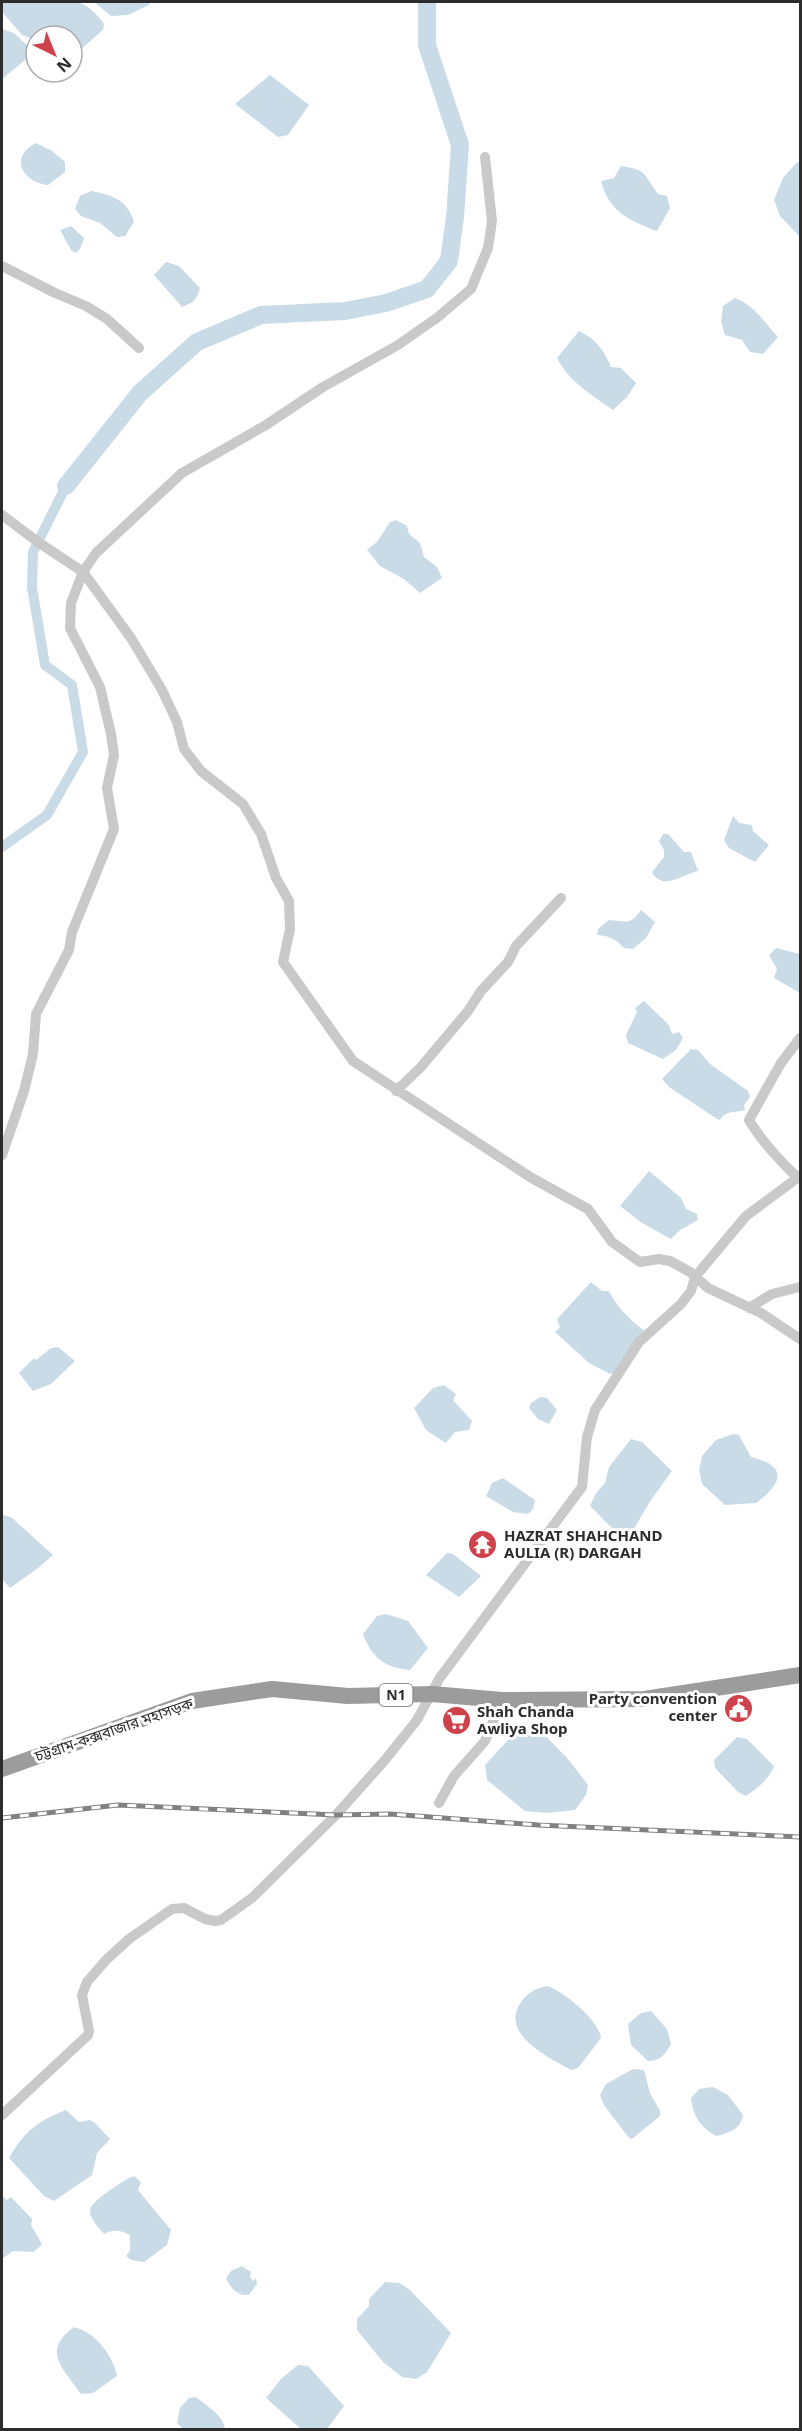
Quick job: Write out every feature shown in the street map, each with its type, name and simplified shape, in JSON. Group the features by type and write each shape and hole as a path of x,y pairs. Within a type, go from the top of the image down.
{"highway":[{"name":"চট্টগ্রাম-কক্সবাজার মহাসড়ক","path":"2,1769 192,1701 272,1689 348,1696 432,1694 502,1701 644,1699 801,1675"}],"street":[{"path":"2,1155 31,1063 36,1014 69,950 72,932 114,829 107,788 114,755 111,734 100,687 70,628 70,603 83,572 96,553 182,473 266,425 323,387 398,345 438,317 471,289 488,248 492,221 485,158"},
{"path":"2,266 86,306 107,319 139,348"},
{"path":"2,515 83,572 131,638 162,690 177,722 184,749 201,771 243,804 261,834 276,878 289,901 290,929 283,962 352,1061 530,1177 588,1209 612,1242 640,1262 659,1259 670,1261 708,1288 749,1308 801,1339"},
{"path":"396,1091 421,1067 468,1011 481,991 508,962 516,946 561,898"},
{"path":"2,2115 88,2035 82,1995 87,1982 106,1960 129,1939 172,1909 184,1908 205,1919 215,1921 221,1920 252,1898 336,1815 417,1720 439,1679 582,1486 587,1437 595,1410 639,1342 681,1304 691,1291 695,1277 746,1216 799,1177 776,1157 756,1133 749,1120 781,1063 801,1038"},
{"path":"749,1308 772,1294 801,1287"},
{"path":"439,1803 454,1776 485,1742 502,1701"}],"water":[{"path":"2,2 78,2 89,8 104,24 103,30 84,47 84,24 24,24 24,36 3,13"},
{"path":"94,2 150,2 149,5 128,15 111,16"},
{"path":"2,29 14,33 24,42 24,61 2,79"},
{"path":"270,75 309,105 288,135 278,137 235,104"},
{"path":"36,143 52,151 65,162 65,172 48,185 32,179 22,168 23,155"},
{"path":"797,162 800,163 800,237 780,216 774,200 783,178"},
{"path":"621,166 641,171 658,194 667,196 670,208 657,231 622,214 609,200 601,181 614,178"},
{"path":"91,191 106,194 128,208 134,222 125,236 117,237 100,223 81,216 75,209 80,196"},
{"path":"71,226 84,238 76,253 71,250 60,230"},
{"path":"166,262 179,266 200,288 196,298 189,304 182,307 154,275"},
{"path":"735,298 753,309 778,337 763,354 750,352 742,340 725,335 721,322 723,306"},
{"path":"579,331 599,346 611,367 621,368 636,383 627,397 613,410 575,381 557,358"},
{"path":"396,520 407,526 409,534 420,543 424,557 437,567 442,578 420,593 404,579 380,566 367,550 377,542 390,522"},
{"path":"733,816 739,823 752,825 753,831 769,845 755,862 729,848 724,840"},
{"path":"663,834 668,834 684,852 691,852 698,871 667,881 656,878 652,872 664,857 664,850 659,841"},
{"path":"641,910 655,922 646,938 633,949 624,948 612,938 597,935 598,929 609,920 631,920"},
{"path":"776,948 800,954 800,993 774,978 777,969 769,955"},
{"path":"644,1001 669,1025 672,1034 679,1032 683,1038 676,1050 663,1059 628,1043 626,1035 637,1012 635,1008"},
{"path":"691,1049 698,1050 710,1064 748,1091 750,1097 744,1105 745,1110 728,1113 720,1120 669,1087 662,1079"},
{"path":"649,1171 681,1198 686,1209 697,1214 698,1220 680,1230 671,1239 642,1223 620,1206"},
{"path":"591,1282 602,1291 609,1291 624,1312 644,1330 614,1373 610,1374 589,1363 555,1332 560,1327 557,1319"},
{"path":"58,1347 75,1361 51,1384 33,1391 19,1373 34,1358 36,1360 51,1348"},
{"path":"444,1385 456,1394 453,1400 472,1421 469,1430 455,1432 446,1443 426,1430 414,1408 433,1388"},
{"path":"540,1397 547,1398 557,1410 549,1424 538,1419 529,1408 531,1403"},
{"path":"733,1434 739,1435 751,1457 771,1465 776,1470 776,1482 772,1489 756,1503 725,1505 702,1484 699,1470 702,1456 716,1440"},
{"path":"631,1439 642,1442 672,1471 629,1537 613,1529 590,1506 596,1493 605,1483 609,1467"},
{"path":"503,1478 535,1500 533,1509 528,1514 513,1512 486,1496 492,1483"},
{"path":"3,1515 11,1517 53,1555 10,1588 2,1579"},
{"path":"447,1553 453,1554 481,1576 459,1597 426,1575"},
{"path":"386,1614 408,1621 428,1648 410,1670 393,1667 380,1660 363,1634 377,1616"},
{"path":"534,1724 568,1759 588,1785 586,1795 575,1810 548,1813 525,1811 487,1780 485,1765 517,1730"},
{"path":"737,1737 747,1739 774,1766 766,1779 746,1796 738,1792 715,1768 714,1760"},
{"path":"548,1986 563,1994 588,2015 599,2031 601,2038 578,2068 571,2070 539,2051 521,2034 516,2024 516,2014 523,1999 536,1989"},
{"path":"651,2011 667,2029 671,2044 662,2056 648,2061 631,2045 628,2024 641,2013"},
{"path":"633,2069 644,2070 650,2093 660,2111 660,2116 632,2139 604,2105 600,2095 606,2084"},
{"path":"713,2087 728,2095 743,2115 737,2127 730,2132 716,2136 698,2120 691,2098 699,2089"},
{"path":"66,2110 79,2122 90,2120 95,2123 110,2139 97,2153 92,2175 54,2201 44,2196 9,2158 32,2128 47,2118"},
{"path":"134,2176 141,2182 138,2190 171,2230 167,2245 144,2262 131,2260 126,2256 130,2251 130,2235 117,2231 104,2234 90,2214 96,2201"},
{"path":"2,2196 7,2200 11,2197 32,2219 31,2225 42,2244 34,2252 13,2251 2,2259"},
{"path":"242,2266 251,2272 250,2277 253,2281 256,2278 257,2284 249,2295 235,2291 226,2278 231,2271"},
{"path":"385,2282 399,2283 409,2289 451,2333 427,2372 416,2379 402,2377 383,2362 357,2330 357,2319 369,2306 369,2299"},
{"path":"74,2327 96,2339 112,2360 115,2368 117,2376 93,2393 81,2394 58,2360 59,2344"},
{"path":"298,2365 308,2366 344,2406 327,2429 301,2429 266,2398 281,2379"},
{"path":"196,2397 218,2415 225,2429 183,2429 177,2423 180,2408 189,2398"}],"waterway":[{"path":"66,486 140,393 197,342 261,315 345,311 386,303 427,289 449,261 455,217 460,145 427,45 427,2"},
{"path":"2,847 47,815 83,752 72,685 45,665 32,588 33,552 66,486"}],"railway":[{"path":"2,1818 118,1805 336,1815 390,1814 538,1825 800,1837"}],"place":[{"name":"HAZRAT SHAHCHAND AULIA (R) DARGAH","path":"483,1545"},
{"name":"Party convention center","path":"738,1708"},
{"name":"Shah Chanda Awliya Shop","path":"456,1721"}]}
